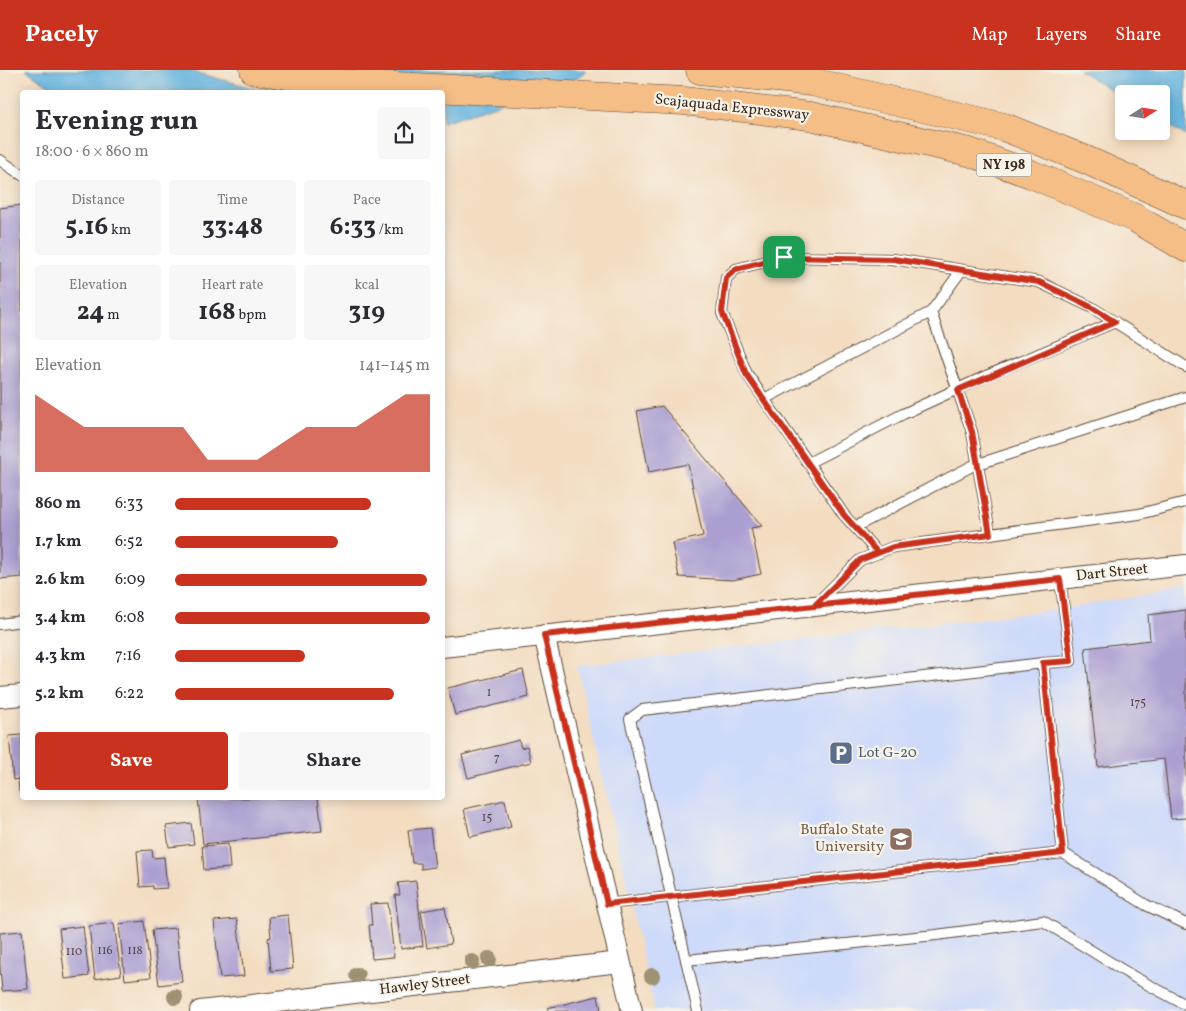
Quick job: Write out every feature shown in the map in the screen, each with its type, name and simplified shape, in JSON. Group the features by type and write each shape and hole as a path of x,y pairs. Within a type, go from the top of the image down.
{"highway":[{"name":"Scajaquada Expressway","path":"254,70 338,83 684,101 810,116 968,152 1031,174 1135,218 1186,248"},
{"name":"NY 198","path":"700,70 812,82 1004,127 1084,159 1186,205"}],"street":[{"name":"Dart Street","path":"445,647 1186,565"},
{"path":"544,635 632,1011"},
{"path":"0,697 20,695"},
{"name":"Hawley Street","path":"200,1011 620,962"}],"lane":[{"path":"0,160 20,175"},
{"path":"878,553 844,515 746,374 722,312 726,278 736,269 784,257 893,259 1039,282 1091,307 1186,367"},
{"path":"764,399 931,312 961,271"},
{"path":"931,312 972,432 990,534"},
{"path":"808,463 903,414 1115,322"},
{"path":"855,527 978,464 1186,397"},
{"path":"814,606 860,560 893,547 1140,514 1186,502"},
{"path":"698,1011 630,718 642,710 1071,661 1060,579"},
{"path":"0,624 20,621"},
{"path":"1043,663 1063,853"},
{"path":"607,904 1063,853 1146,905 1186,924"},
{"path":"686,960 936,935 1043,921 1134,977 1186,1005"}],"shaded area":[{"name":"Buffalo State University","path":"1186,589 1186,1011 655,1011 577,666 1061,609"}],"water":[{"path":"26,70 186,70 257,89 388,70 586,70 578,78 445,121 445,90 56,90"},
{"path":"1079,70 1186,70 1186,136 1170,126 1170,85 1115,85 1115,92"}],"building":[{"path":"20,205 20,577 0,579 0,208"},
{"path":"662,406 762,526 751,528 761,574 733,580 679,577 672,543 703,536 688,464 649,472 637,411"},
{"path":"1186,610 1186,818 1171,819 1164,759 1098,767 1085,648 1150,640 1148,615"},
{"path":"523,670 529,697 455,715 448,688"},
{"path":"20,735 19,792 18,779 13,780 9,736"},
{"path":"519,740 521,748 527,746 531,762 468,778 462,755"},
{"path":"198,800 318,800 322,831 203,844"},
{"path":"505,800 511,827 470,837 464,809"},
{"path":"191,823 194,844 169,847 166,826"},
{"path":"430,828 435,867 421,869 421,863 412,863 408,830"},
{"path":"228,844 230,868 204,870 202,846"},
{"path":"152,850 153,858 164,857 167,888 153,889 153,886 140,887 137,851"},
{"path":"416,881 423,946 401,949 395,895 400,895 398,883"},
{"path":"388,903 394,957 372,959 369,925 372,925 370,904"},
{"path":"445,907 451,944 427,948 421,911"},
{"path":"288,915 293,969 271,971 268,938 271,937 269,917"},
{"path":"237,919 244,976 220,978 214,921"},
{"path":"144,921 151,977 125,980 119,924"},
{"path":"114,923 121,975 95,979 89,926"},
{"path":"83,926 89,976 65,979 59,929"},
{"path":"176,928 182,982 159,985 152,930"},
{"path":"22,931 28,989 2,991 0,933"},
{"path":"598,996 601,1011 548,1011 547,1008"}],"place":[{"name":"Lot G-20","path":"841,753"},
{"name":"Buffalo State University","path":"901,839"}],"route":[{"path":"784,257 736,269 726,278 722,312 746,374 844,515 878,553 860,560 814,606 544,635 607,904 1063,853 1043,663 1071,661 1060,579 814,606 860,560 893,547 990,534 972,432 958,390 986,376 1115,322 1091,307 1039,282 893,259 784,257"}]}
